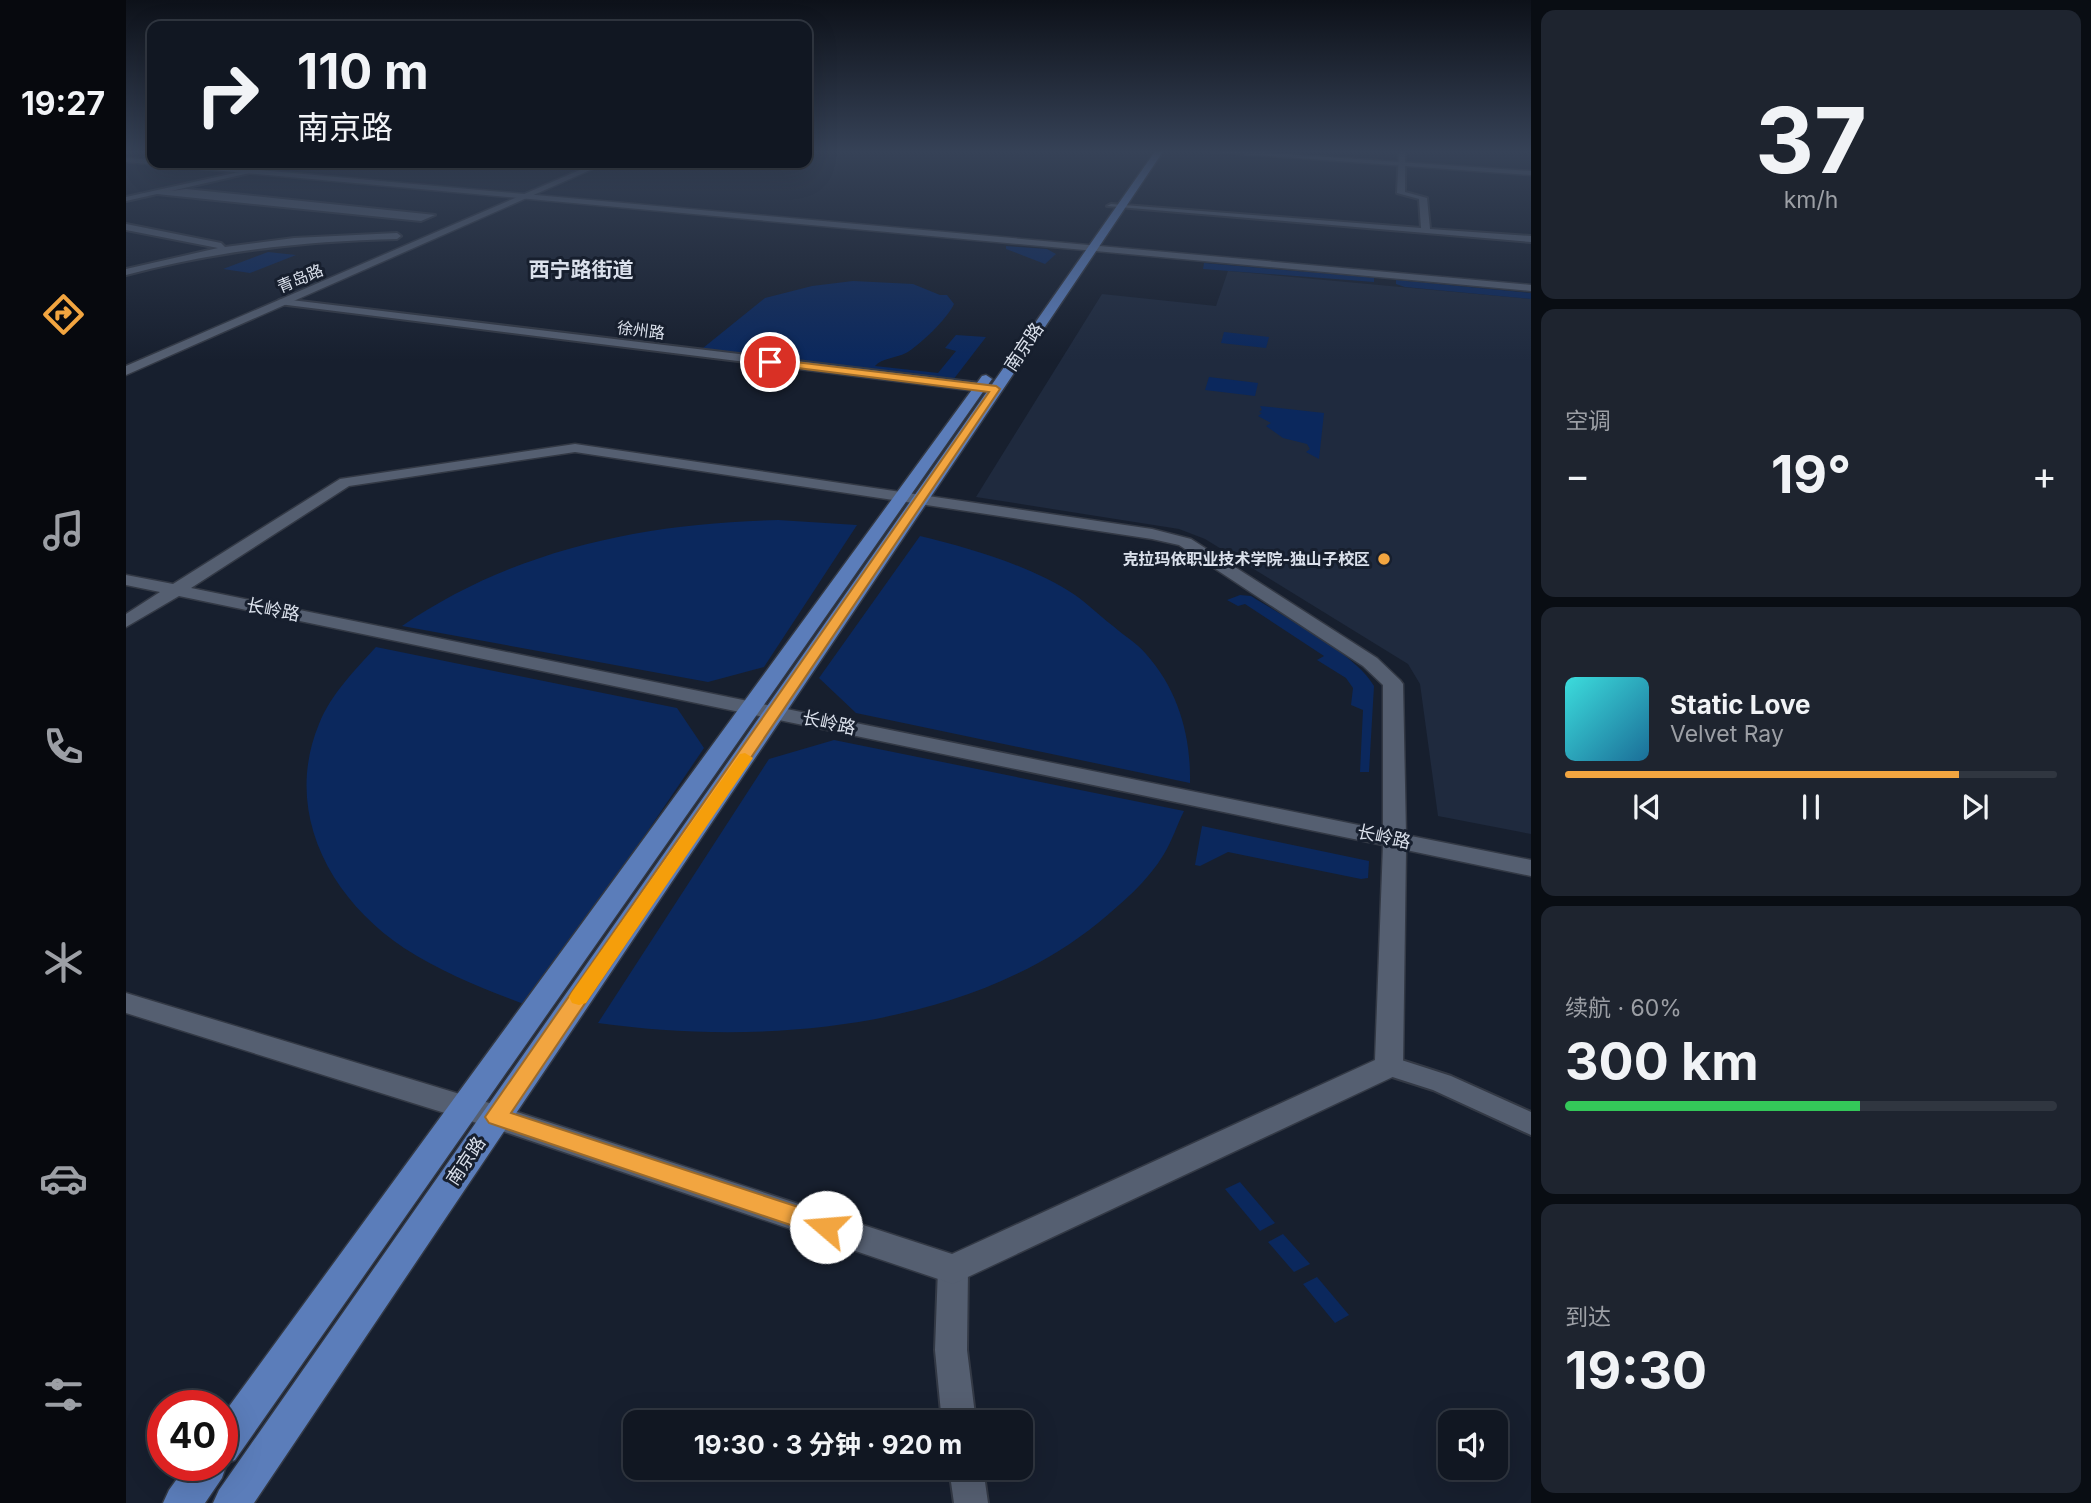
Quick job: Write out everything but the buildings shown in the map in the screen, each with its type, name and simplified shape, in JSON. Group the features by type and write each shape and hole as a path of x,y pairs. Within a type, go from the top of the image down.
{"main road":[{"path":"1091,242 1106,220"},
{"path":"1091,242 1106,220"},
{"name":"南京路","path":"238,1425 750,707 911,498 1091,242"},
{"name":"南京路","path":"232,1503 777,712 911,498"},
{"path":"182,1503 198,1481"}],"street":[{"path":"358,220 407,225 418,220"},
{"name":"青岛路","path":"126,371 471,220"},
{"path":"815,220 1091,242 1531,288"},
{"path":"1291,220 1531,239"},
{"path":"1425,220 1426,231"},
{"path":"126,228 233,248"},
{"path":"126,272 175,258 233,248 316,239 397,236"},
{"name":"徐州路","path":"283,302 988,388"},
{"path":"126,622 345,482 575,448 1152,534 1185,542 1370,662 1393,684 1395,840 1389,1066"},
{"name":"长岭路","path":"126,580 1531,868"},
{"path":"126,1003 465,1107 953,1269 1389,1066 1441,1083 1531,1124"},
{"path":"953,1269 951,1350 957,1410"},
{"path":"967,1480 971,1503"}],"shaded area":[{"path":"1006,246 1047,249 1056,254 1045,264 1006,249"},
{"path":"268,252 296,255 250,273 223,269"},
{"path":"1204,263 1374,278 1374,282 1203,269"},
{"name":"克拉玛依职业技术学院-独山子校区","path":"1228,271 1531,299 1531,834 1438,816 1420,684 1408,664 1205,539 1179,529 976,497 1102,294 1216,306"},
{"path":"1396,280 1531,293 1531,299 1405,287 1396,284"},
{"path":"853,281 913,284 940,295 947,295 954,304 940,324 918,344 906,353 881,361 875,366 938,373 956,351 945,348 956,335 986,337 953,380 703,348 765,298 812,286"},
{"path":"1224,332 1269,337 1266,348 1221,343"},
{"path":"1209,377 1258,383 1255,396 1205,390"},
{"path":"1260,406 1324,413 1319,459 1306,452 1310,449 1307,444 1283,438 1266,426 1271,423 1258,416 1262,413 1259,412 1262,410"},
{"path":"778,520 857,525 764,667 708,682 402,626 445,599 490,577 535,559 582,545 679,527"},
{"path":"920,536 980,552 1057,584 1075,595 1138,646 1157,668 1174,698 1185,731 1190,783 856,713 819,678"},
{"path":"1240,595 1251,596 1336,649 1352,661 1374,686 1369,772 1360,772 1363,710 1351,705 1353,688 1346,678 1317,660 1324,656 1245,604 1238,606 1227,600"},
{"path":"376,647 677,708 704,748 529,1006 449,973 404,948 377,928 354,904 335,878 320,850 310,820 307,789 309,757 319,724 330,703"},
{"path":"834,740 1184,811 1158,864 1116,908 1045,959 987,987 925,1008 860,1022 793,1030 661,1030 598,1023 769,759"},
{"path":"1202,826 1369,861 1368,878 1361,879 1228,852 1200,866 1195,865"},
{"path":"1240,1182 1275,1223 1260,1231 1225,1189"},
{"path":"1283,1234 1310,1264 1294,1272 1268,1242"},
{"path":"1317,1277 1349,1315 1335,1323 1303,1284"}],"slow traffic":[{"path":"579,997 745,758"}],"place":[{"name":"克拉玛依职业技术学院-独山子校区","path":"1384,559"}],"district":[{"name":"西宁路街道","path":"581,270"}],"route":[{"path":"770,362 996,389 777,712 496,1117 826,1227"}]}
